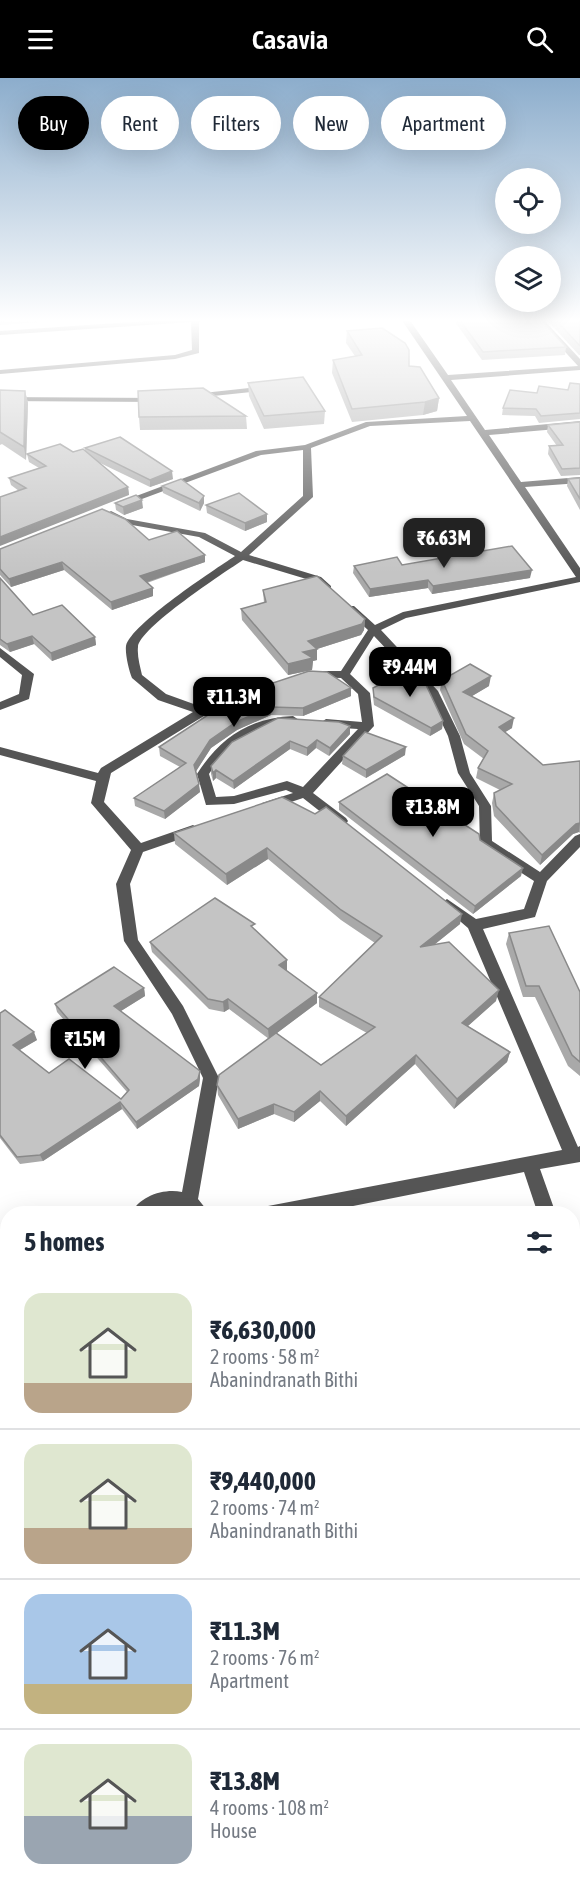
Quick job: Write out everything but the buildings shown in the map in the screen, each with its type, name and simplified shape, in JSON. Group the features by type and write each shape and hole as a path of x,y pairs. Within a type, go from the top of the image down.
{"street":[{"path":"344,675 373,630 403,615 580,577 463,404"},
{"path":"473,418 369,424 307,447 259,453 103,510 124,521 202,535 242,556 317,579 373,630 432,691 454,736 464,773 485,806 485,843 541,879"},
{"path":"483,433 580,424"},
{"path":"202,711 162,697 136,676 132,646 138,635 186,594 242,556 308,497 307,447"},
{"path":"519,486 580,480"},
{"path":"564,551 580,549"},
{"path":"0,651 28,674 25,696 0,706"},
{"path":"298,678 308,674 344,675 364,693 368,726"},
{"path":"138,849 97,803 105,771 213,705 266,688"},
{"path":"352,830 305,793 288,785 234,800 212,802 203,774 217,752 242,735 276,720 368,726"},
{"path":"253,810 305,793 368,726"},
{"path":"0,751 103,779"},
{"path":"195,1206 211,1078 178,1010 131,941 123,884 138,849 211,825"},
{"path":"474,925 530,913 541,879 580,838"},
{"path":"310,1206 577,1155 474,925 436,895"},
{"path":"530,1164 545,1206"},
{"path":"146,1206 174,1197 191,1206"}]}
